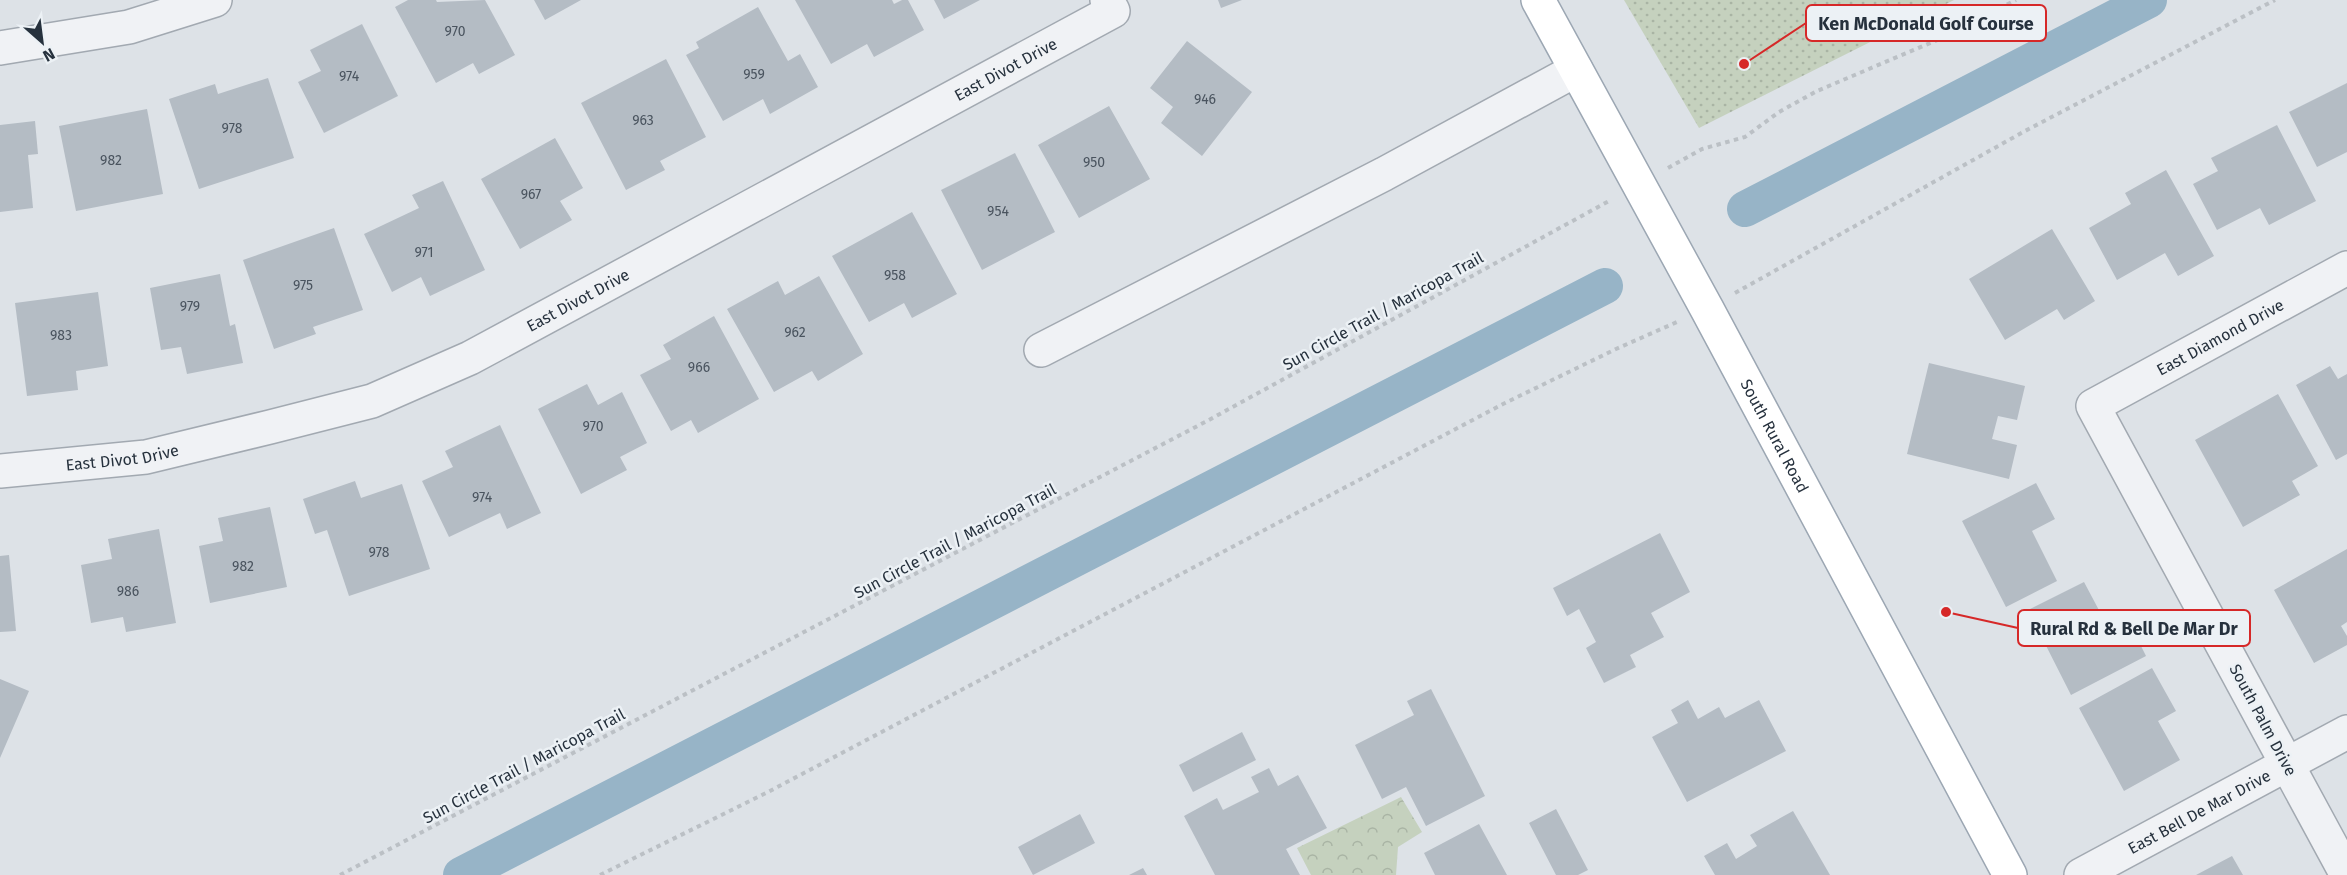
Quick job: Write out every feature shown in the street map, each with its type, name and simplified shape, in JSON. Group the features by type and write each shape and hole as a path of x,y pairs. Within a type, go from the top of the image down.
{"main road":[{"name":"South Rural Road","path":"1538,0 1707,309 2010,875"}],"street":[{"path":"0,48 129,27 215,0"},
{"name":"East Divot Drive","path":"0,471 146,457 372,401 470,358 1110,6"},
{"path":"1041,350 1384,174 1576,70"},
{"name":"East Diamond Drive","path":"2093,406 2347,268"},
{"name":"South Palm Drive","path":"2093,406 2347,875"},
{"name":"East Bell De Mar Drive","path":"2081,875 2347,732"}],"path":[{"path":"1702,148 1745,137 1779,112 1817,91 1942,38 2016,0"},
{"path":"600,875 768,792 1503,404 1616,348 1707,309 2025,132 2275,0"},
{"name":"Sun Circle Trail / Maricopa Trail","path":"340,875 1207,422 1576,219"}],"green space":[{"path":"1624,0 1954,0 1699,128"},
{"path":"1401,797 1422,832 1398,847 1396,875 1311,875 1297,848"}],"building":[{"path":"408,0 436,0 437,2 485,0 515,55 479,74 473,63 436,83 395,7"},
{"path":"534,0 581,0 545,20"},
{"path":"795,0 892,0 894,4 908,0 924,30 874,57 867,44 831,64"},
{"path":"934,0 980,0 944,19"},
{"path":"1218,0 1242,0 1221,8"},
{"path":"758,7 788,61 800,54 818,87 770,114 763,99 723,121 686,55 699,48 696,42"},
{"path":"362,24 398,96 324,133 298,82 321,71 310,50"},
{"path":"1187,41 1252,92 1202,156 1161,123 1173,107 1150,88"},
{"path":"666,59 706,137 660,161 665,170 626,190 581,103"},
{"path":"268,78 294,158 199,189 169,99 215,84 218,94"},
{"path":"2347,83 2347,152 2317,167 2289,112"},
{"path":"1109,106 1150,179 1079,218 1038,145"},
{"path":"147,109 163,194 76,211 59,126"},
{"path":"35,121 38,154 28,155 33,208 0,212 0,125"},
{"path":"2277,125 2316,201 2269,225 2260,208 2217,230 2193,184 2218,171 2211,158"},
{"path":"555,138 583,188 560,201 572,220 520,249 481,179"},
{"path":"1015,153 1055,232 982,270 941,190"},
{"path":"2166,170 2214,256 2178,276 2165,253 2117,280 2089,228 2131,204 2125,193"},
{"path":"443,181 485,270 430,296 421,277 392,292 364,234 419,208 412,195"},
{"path":"912,212 957,294 912,318 904,303 869,322 832,256"},
{"path":"334,228 363,310 313,327 316,334 274,349 243,260"},
{"path":"2052,229 2095,301 2064,320 2057,309 2005,340 1969,279"},
{"path":"220,274 230,326 235,324 243,363 187,374 181,347 161,350 150,288"},
{"path":"819,276 863,354 818,381 812,371 774,392 727,309 778,281 785,295"},
{"path":"98,292 108,366 76,371 78,390 27,396 15,303"},
{"path":"714,316 759,399 698,433 691,420 671,431 640,375 671,359 663,345"},
{"path":"1929,363 2025,386 2017,420 1998,416 1992,439 2017,445 2009,479 1907,454"},
{"path":"2330,366 2338,379 2347,374 2347,454 2336,460 2296,385"},
{"path":"587,384 598,405 622,392 647,443 620,457 627,470 581,494 538,409"},
{"path":"2278,394 2318,466 2292,481 2300,495 2243,527 2195,440"},
{"path":"500,425 541,513 507,529 500,513 449,537 422,481 453,467 445,451"},
{"path":"355,481 361,498 402,484 430,569 349,596 327,530 315,534 303,499"},
{"path":"2036,483 2055,519 2032,531 2057,581 2006,607 1962,521"},
{"path":"270,507 287,587 210,603 199,546 223,541 218,518"},
{"path":"159,529 176,623 126,632 123,617 91,623 81,565 112,559 108,539"},
{"path":"1660,533 1690,592 1651,613 1664,637 1630,655 1636,667 1604,683 1586,648 1596,642 1579,609 1567,616 1553,588"},
{"path":"2347,549 2347,622 2341,626 2347,636 2347,645 2314,663 2274,590"},
{"path":"9,555 16,631 0,632 0,556"},
{"path":"2084,582 2109,629 2128,620 2146,656 2071,695 2028,610"},
{"path":"2152,668 2176,711 2158,721 2180,760 2124,791 2079,708"},
{"path":"0,679 29,691 0,758"},
{"path":"1431,689 1485,796 1426,826 1406,787 1382,799 1355,745 1414,715 1407,701"},
{"path":"1688,700 1698,719 1719,707 1725,718 1759,700 1786,751 1687,802 1652,737 1678,723 1671,710"},
{"path":"1242,732 1256,760 1193,792 1179,765"},
{"path":"1269,768 1278,786 1298,775 1327,828 1286,849 1300,875 1215,875 1184,816 1217,798 1223,810 1259,792 1251,777"},
{"path":"1556,809 1588,870 1578,875 1556,875 1529,823"},
{"path":"1793,811 1830,875 1715,875 1704,856 1727,843 1736,859 1757,846 1750,835"},
{"path":"1080,814 1095,843 1033,875 1018,847"},
{"path":"1479,824 1507,875 1435,875 1424,853"},
{"path":"2232,856 2243,875 2196,875"},
{"path":"1143,868 1147,875 1129,875"}],"waterway":[{"path":"1745,209 2149,0"},
{"path":"461,875 1605,286"}],"place":[{"name":"Ken McDonald Golf Course","path":"1744,64"},
{"name":"Rural Rd & Bell De Mar Dr","path":"1946,612"}]}
